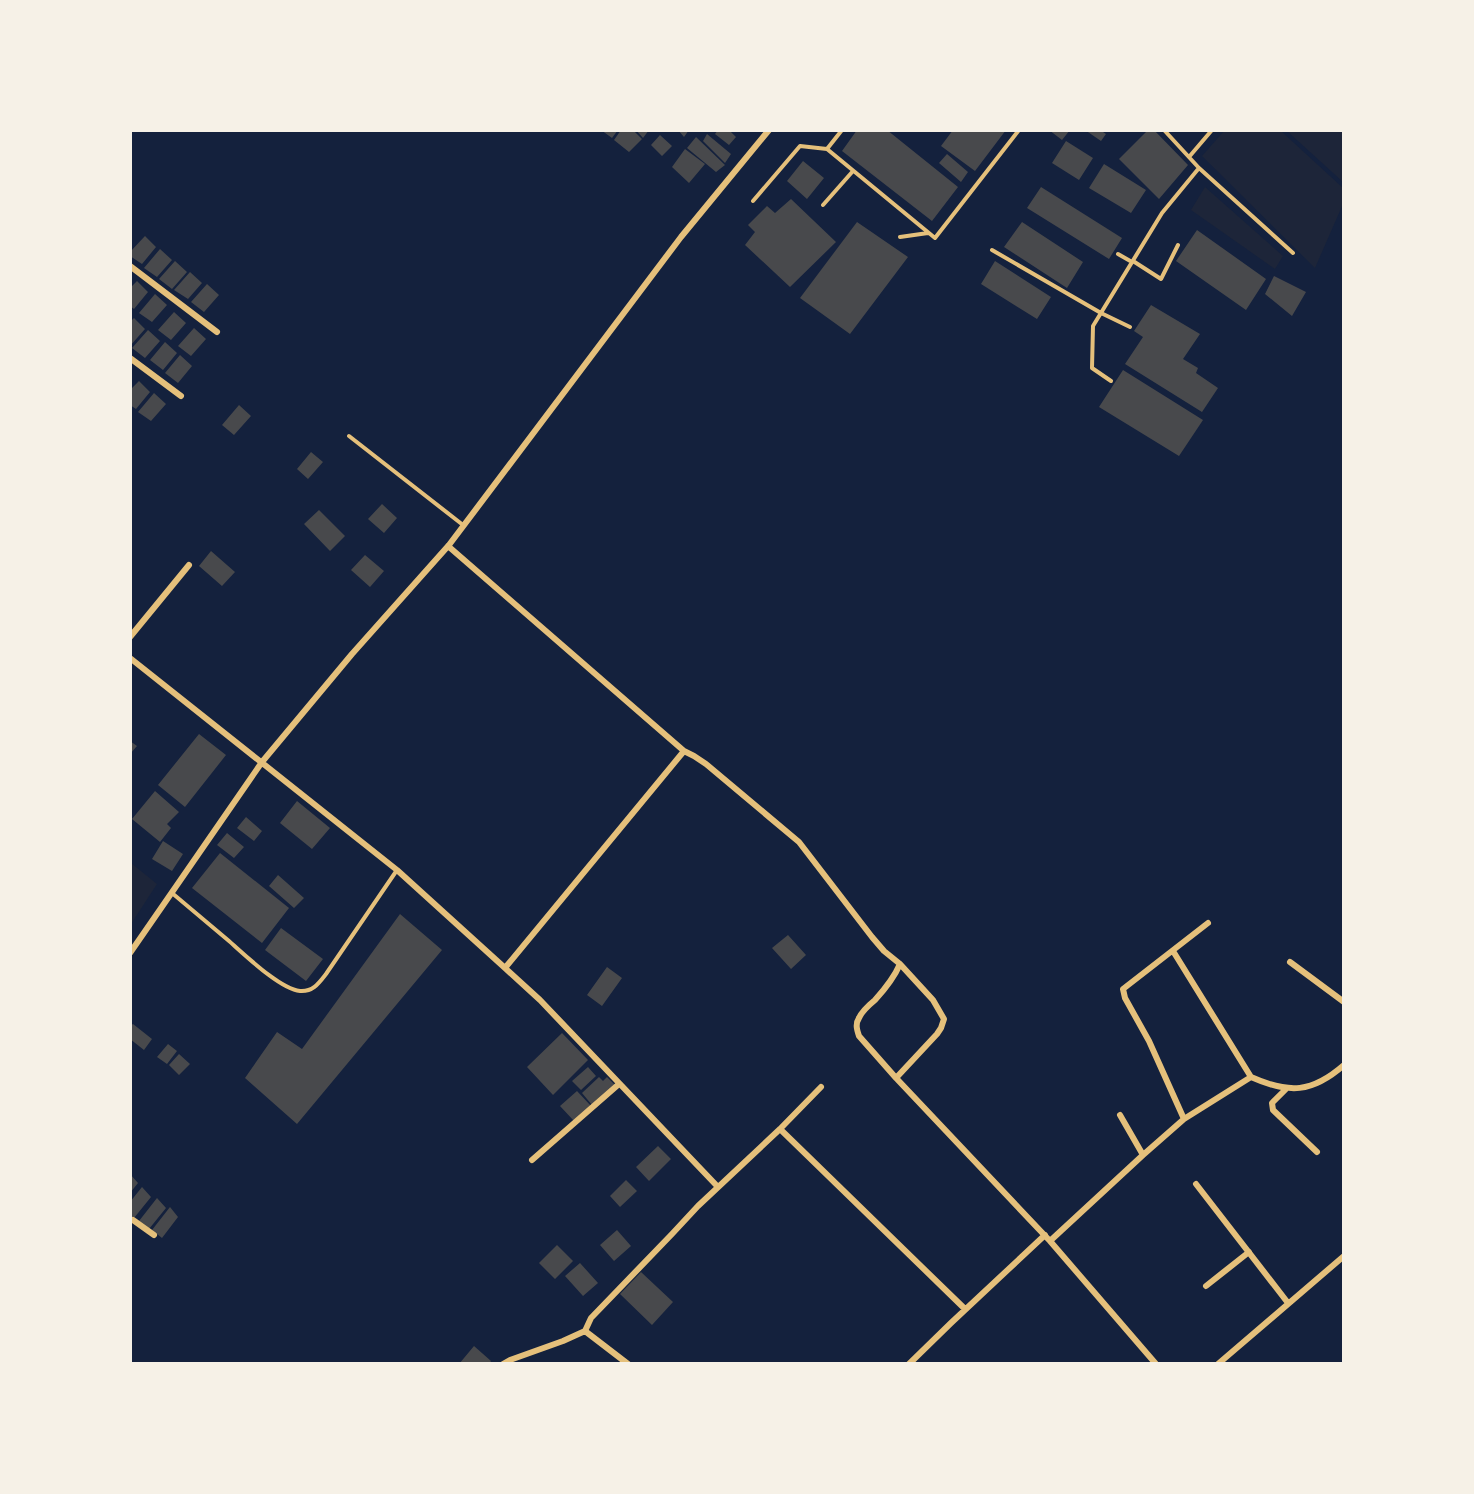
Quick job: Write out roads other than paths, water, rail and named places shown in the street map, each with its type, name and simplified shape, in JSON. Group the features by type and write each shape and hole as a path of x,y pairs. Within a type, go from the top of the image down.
{"street":[{"path":"130,953 262,762 352,654 448,546 681,237 769,130"},
{"path":"130,266 217,332"},
{"path":"130,358 181,396"},
{"path":"448,546 684,751 706,764 799,842 872,937 933,1000 944,1019 941,1028 896,1078"},
{"path":"130,637 189,565"},
{"path":"130,658 397,870 540,1000 718,1187"},
{"path":"505,968 684,751"},
{"path":"1184,1119 1123,990 1208,923"},
{"path":"1173,951 1251,1077 1286,1089 1303,1088 1320,1082 1344,1065"},
{"path":"1290,962 1344,1002"},
{"path":"900,964 896,974 857,1020 856,1029 859,1036 1045,1235 1156,1364"},
{"path":"1050,1241 1184,1119 1251,1077"},
{"path":"532,1160 619,1084"},
{"path":"503,1364 585,1331 591,1318 603,1304 698,1206 821,1087"},
{"path":"1286,1089 1272,1103 1273,1110 1317,1152"},
{"path":"1120,1115 1143,1155"},
{"path":"780,1129 965,1309"},
{"path":"1196,1184 1288,1303"},
{"path":"131,1220 154,1235"},
{"path":"909,1364 1045,1235"},
{"path":"1206,1286 1249,1252"},
{"path":"1218,1364 1344,1256"},
{"path":"585,1331 628,1364"}],"lane":[{"path":"827,149 842,130"},
{"path":"753,201 800,146 827,149 935,238 1019,130"},
{"path":"1164,130 1199,168 1293,253"},
{"path":"1189,157 1212,130"},
{"path":"1111,381 1092,368 1093,326 1162,213 1199,168"},
{"path":"823,205 853,171"},
{"path":"900,237 929,233"},
{"path":"1118,254 1161,279 1178,245"},
{"path":"992,250 1101,313 1130,327"},
{"path":"349,436 464,526"},
{"path":"172,893 285,986 298,991 308,991 317,986 326,974 397,870"}]}
